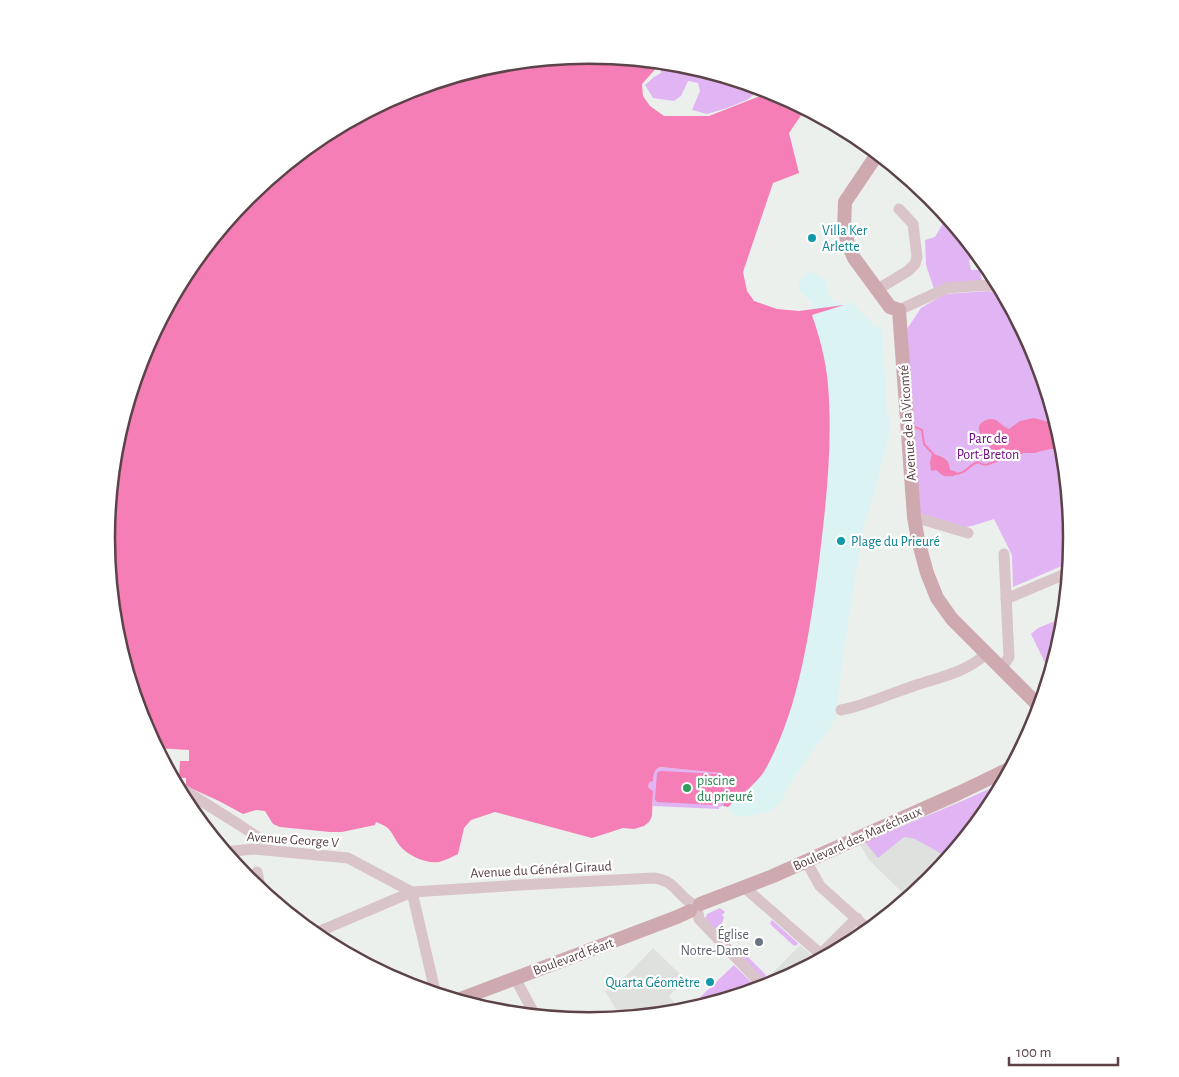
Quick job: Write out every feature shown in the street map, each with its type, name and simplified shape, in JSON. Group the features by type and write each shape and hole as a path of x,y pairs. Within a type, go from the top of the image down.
{"main road":[{"path":"874,159 846,202 844,228 854,258 890,307 899,310"},
{"name":"Avenue de la Vicomté","path":"899,310 914,517 927,574 938,598 952,619 1035,702"},
{"name":"Avenue de la Vicomté","path":"1019,686 1026,700 1033,707"},
{"name":"Boulevard des Maréchaux","path":"697,907 806,861 1003,772"},
{"name":"Boulevard Féart","path":"466,997 668,921 697,907"}],"street":[{"path":"878,289 908,270 915,264 917,257 913,224 899,209"},
{"path":"899,310 948,288 991,286"},
{"path":"914,517 968,533"},
{"path":"1002,668 1009,657 1004,554"},
{"path":"1006,599 1062,575"},
{"path":"841,710 852,708 962,670 986,654"},
{"path":"189,793 259,838 267,847 267,850"},
{"name":"Avenue George V","path":"232,851 254,849 348,858 412,892"},
{"path":"806,861 820,886 864,925"},
{"path":"256,872 257,877"},
{"name":"Avenue du Général Giraud","path":"412,892 520,884 654,878 671,883 684,898 697,907"},
{"path":"738,890 820,954"},
{"path":"322,930 412,892 434,987"},
{"path":"697,907 699,919 759,982"},
{"path":"830,948 857,918"},
{"path":"515,978 532,1009"}],"shaded area":[{"path":"558,65 621,65 651,68 656,69 642,84 643,96 650,106 664,116 709,116 760,96 802,114 789,133 799,173 773,183 743,272 747,291 754,301 777,309 799,311 844,305 812,315 820,341 827,376 830,429 828,474 819,562 812,615 795,696 777,747 765,770 753,784 728,807 723,806 726,787 723,785 723,778 720,773 660,767 655,771 653,781 648,786 653,791 652,816 644,826 634,829 623,828 592,838 495,812 471,820 464,828 458,854 439,862 434,862 423,860 403,850 389,829 382,824 376,822 375,825 342,832 280,827 273,824 265,811 256,810 243,814 186,786 186,778 179,778 164,748 140,691 131,661 124,631 116,570 116,507 124,446 131,416 151,357 178,301 213,249 233,225 276,182 300,162 352,127 408,100 437,89 497,73"},
{"path":"1034,418 1049,422 1055,449 1024,453 994,463 990,447 979,431 980,424 993,419 1009,429 1020,421"},
{"path":"932,454 947,460 950,470 957,472 954,476 944,476 936,470 931,471 930,462"},
{"name":"piscine du prieuré","path":"661,771 718,774 721,777 721,786 725,791 720,794 719,802 715,805 657,802 655,799 657,774"},
{"path":"979,809 946,852 904,894 868,859 860,844 908,824"},
{"path":"800,945 813,957 799,964 768,978"},
{"path":"653,948 686,980 669,996 675,1004 674,1005 618,1012 605,991 617,984"}],"green space":[{"path":"661,70 682,73 712,80 755,94 747,100 707,114 692,110 700,91 698,83 688,81 681,96 674,101 653,98 645,85 661,73"},
{"path":"944,222 972,258 969,260 971,270 980,270 982,281 934,289 926,265 925,240 935,237"},
{"name":"Parc de Port-Breton","path":"988,291 996,294 1028,357 1039,386 1055,446 1063,507 1063,565 1013,587 1012,555 994,519 965,527 919,513 907,329 921,308 945,294"},
{"path":"1057,620 1053,641 1049,644 1050,650 1047,666 1031,634 1038,628"},
{"name":"piscine du prieuré","path":"660,767 720,773 723,778 723,785 727,789 724,795 723,806 719,807 719,809 653,806 653,791 648,786 653,780 655,771"},
{"path":"994,787 966,828 943,855 915,839 904,837 878,858 865,842"},
{"path":"720,908 725,912 722,915 724,917 722,923 715,929 705,919 707,914"},
{"path":"772,920 798,943 797,945 794,946 771,925"},
{"path":"744,953 766,975 763,979 740,954"},
{"path":"734,965 753,984 712,997 696,1001"}],"sand":[{"path":"809,271 826,282 828,295 836,303 844,305 853,302 862,314 872,321 873,327 882,327 887,416 889,416 890,431 863,529 834,721 790,784 778,805 765,813 743,817 733,814 728,807 742,794 742,777 812,315 813,303 798,289 799,282"}],"pier":[{"path":"164,748 189,750 189,761 180,761 179,778"}],"waterway":[{"path":"915,427 922,430 924,444 935,456"},
{"path":"954,474 962,473 978,462 985,465 996,461"}],"place":[{"name":"Villa Ker Arlette","path":"812,238"},
{"name":"Plage du Prieuré","path":"841,541"},
{"name":"piscine du prieuré","path":"687,788"},
{"name":"Église Notre-Dame","path":"759,942"},
{"name":"Quarta Géomètre","path":"710,982"}]}
